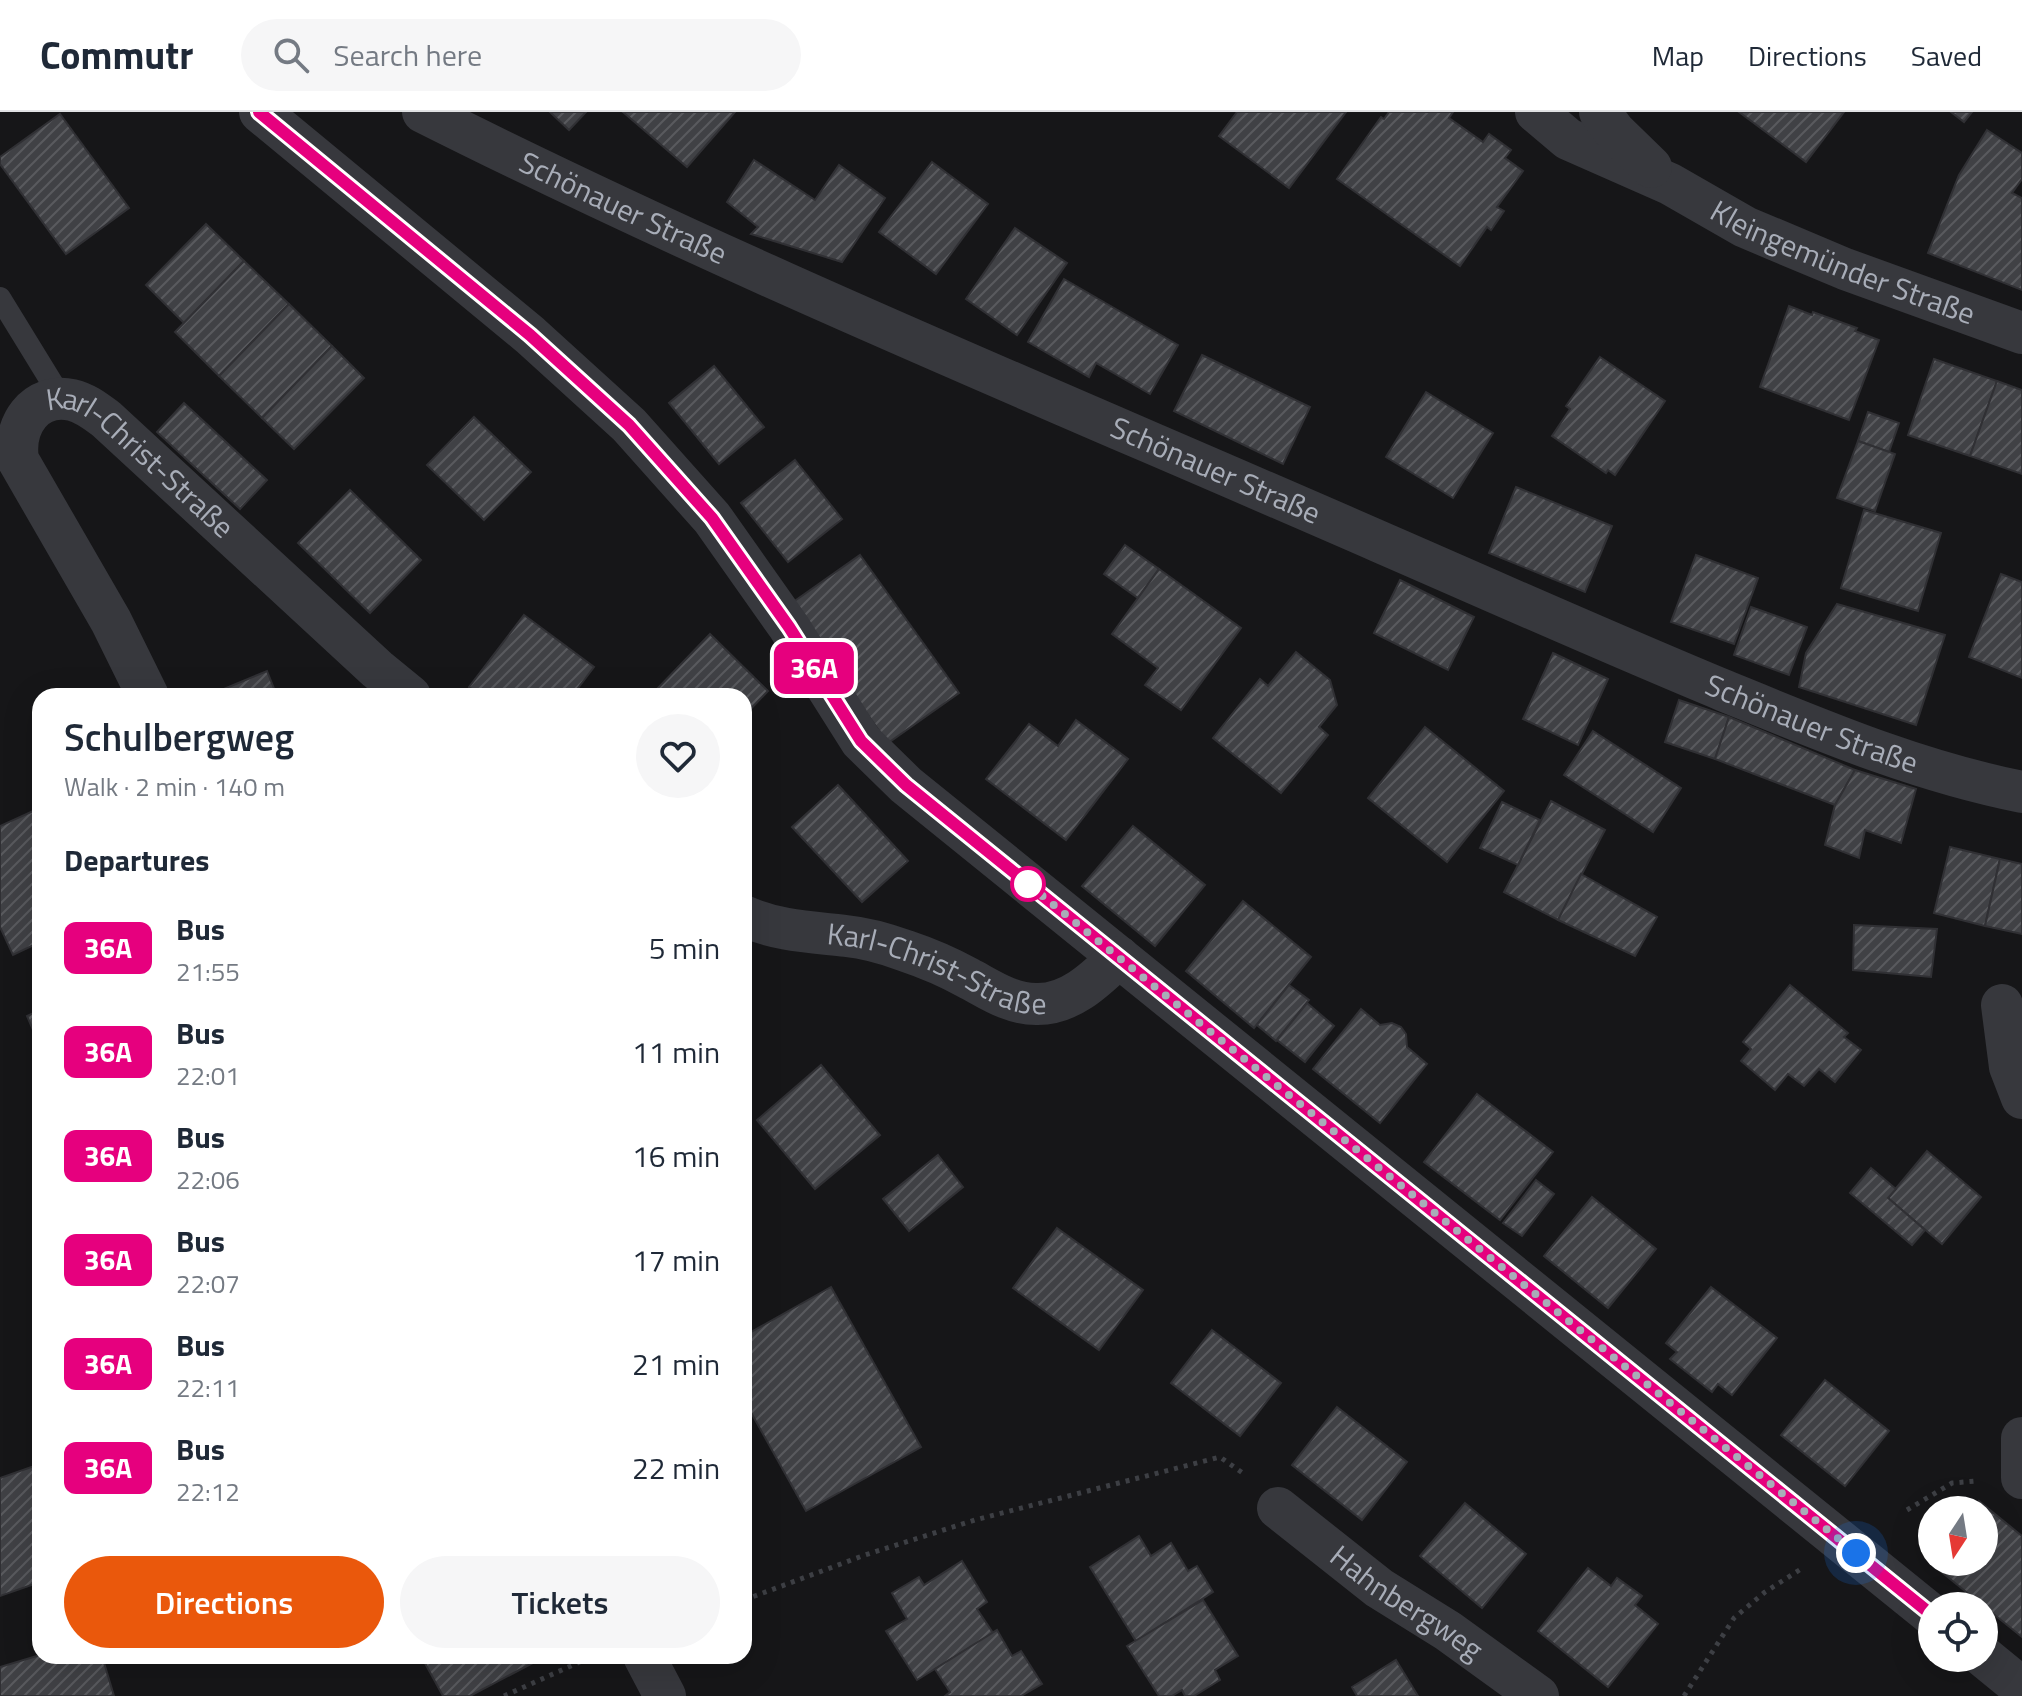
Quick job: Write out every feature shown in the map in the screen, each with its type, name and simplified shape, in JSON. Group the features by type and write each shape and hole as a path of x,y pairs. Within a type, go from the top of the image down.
{"street":[{"path":"260,112 530,335 629,425 712,518 789,627 861,741 906,785 1918,1604"},
{"name":"Schönauer Straße","path":"423,112 762,272 1641,656 1863,748 1969,781 2022,792"},
{"name":"Kleingemünder Straße","path":"1536,112 1568,139 1670,184 1745,227 1845,269 2022,333"},
{"name":"Kleingemünder Straße","path":"1600,112 1614,131 1670,184"},
{"name":"Kleingemünder Straße","path":"1628,112 1670,184"},
{"name":"Karl-Christ-Straße","path":"144,688 111,621 18,460 16,446 25,419 43,402 62,399 87,406 121,432 400,688"},
{"name":"Karl-Christ-Straße","path":"752,918 794,931 848,936 879,943 941,965 998,995 1037,1005 1074,994 1095,980 1119,957"},
{"path":"2002,1005 2010,1067 2022,1098"},
{"path":"2022,1438 2022,1478"},
{"name":"Hahnbergweg","path":"1278,1508 1379,1588 1448,1631 1538,1696"},
{"path":"648,1664 665,1696"},
{"path":"1998,1668 2022,1688"}],"lane":[{"path":"0,298 62,399"}],"path":[{"path":"752,1597 865,1555 975,1520 1220,1457 1269,1491 1278,1508"},
{"path":"1907,1510 1952,1483 2022,1478"},
{"path":"1684,1696 1734,1618 1765,1592 1807,1566"},
{"path":"504,1696 575,1664"}],"building":[{"path":"550,112 586,112 569,130"},
{"path":"623,112 735,112 687,167"},
{"path":"1237,112 1346,112 1289,188 1219,136"},
{"path":"1389,112 1453,112 1449,118 1483,142 1489,134 1511,150 1505,158 1523,171 1497,207 1504,211 1491,230 1487,227 1460,266 1337,179 1381,117 1384,119"},
{"path":"1739,112 1844,112 1806,162"},
{"path":"1951,112 1972,112 1964,122"},
{"path":"60,114 129,208 66,254 0,164 0,157"},
{"path":"1987,130 2022,153 2022,179 2012,193 2022,198 2022,290 1928,253 1959,175"},
{"path":"754,160 815,200 839,165 885,198 842,262 751,234 758,227 727,202"},
{"path":"932,162 988,204 936,274 879,232"},
{"path":"206,224 244,261 184,323 146,285"},
{"path":"1015,228 1067,263 1017,335 966,299"},
{"path":"244,261 289,304 219,376 175,332"},
{"path":"1064,279 1178,345 1150,394 1096,363 1089,377 1028,342"},
{"path":"289,304 332,346 262,418 219,376"},
{"path":"1789,306 1857,328 1855,331 1879,340 1849,420 1760,387"},
{"path":"332,346 364,378 294,449 262,418"},
{"path":"1202,355 1310,407 1283,464 1174,411"},
{"path":"1600,357 1665,401 1615,475 1608,470 1606,473 1552,436 1570,409 1566,406"},
{"path":"1934,359 1997,381 1970,456 1908,435"},
{"path":"714,366 764,427 719,464 669,403"},
{"path":"1997,381 2022,390 2022,474 1970,456"},
{"path":"1426,392 1493,433 1453,498 1386,457"},
{"path":"184,403 267,480 240,509 157,432"},
{"path":"1868,412 1899,423 1889,452 1858,441"},
{"path":"474,417 531,472 484,520 427,465"},
{"path":"1858,441 1895,454 1875,511 1837,498"},
{"path":"795,460 842,519 788,562 741,503"},
{"path":"1516,487 1612,526 1585,592 1489,553"},
{"path":"350,490 421,560 370,613 298,543"},
{"path":"1864,510 1941,533 1918,611 1841,588"},
{"path":"1125,545 1159,569 1138,598 1104,574"},
{"path":"860,555 959,693 888,743 789,605"},
{"path":"1696,555 1758,578 1734,644 1671,622"},
{"path":"1159,569 1241,628 1181,710 1145,685 1158,668 1112,634"},
{"path":"2001,574 2022,582 2022,678 1969,657"},
{"path":"1400,580 1474,617 1448,670 1374,633"},
{"path":"1837,604 1945,635 1916,725 1799,687 1806,653"},
{"path":"1751,607 1807,627 1789,675 1734,655"},
{"path":"524,615 594,667 578,688 469,687"},
{"path":"710,634 768,691 752,708 752,688 658,688"},
{"path":"1296,652 1330,680 1337,705 1319,727 1328,735 1281,793 1213,738 1260,679 1268,686"},
{"path":"1553,653 1608,679 1578,745 1523,719"},
{"path":"267,671 274,688 226,688"},
{"path":"1679,700 1729,717 1715,759 1665,742"},
{"path":"1729,717 1855,770 1835,805 1715,759"},
{"path":"1076,720 1128,759 1066,840 986,779 1029,724 1058,746"},
{"path":"1425,727 1504,791 1447,862 1368,798"},
{"path":"1593,731 1681,788 1653,832 1564,775"},
{"path":"1855,770 1916,789 1901,843 1865,830 1859,858 1825,845 1835,805"},
{"path":"838,785 908,861 862,902 792,827"},
{"path":"1551,801 1605,830 1558,920 1504,892"},
{"path":"1502,802 1540,820 1518,865 1480,848"},
{"path":"32,811 32,946 13,955 0,927 0,826"},
{"path":"1133,826 1205,885 1155,946 1082,886"},
{"path":"1950,847 2000,859 1985,926 1934,913"},
{"path":"2000,859 2022,864 2022,934 1985,926"},
{"path":"1581,874 1657,917 1635,956 1558,920"},
{"path":"1243,901 1311,957 1254,1028 1186,971"},
{"path":"1854,925 1937,929 1931,977 1853,970"},
{"path":"1289,985 1309,1000 1276,1041 1257,1025"},
{"path":"1790,985 1848,1033 1844,1037 1861,1050 1835,1082 1819,1069 1804,1086 1788,1074 1775,1090 1741,1061 1751,1049 1743,1042"},
{"path":"1307,1003 1334,1026 1305,1062 1277,1040"},
{"path":"1361,1009 1380,1025 1392,1023 1401,1027 1406,1034 1407,1047 1427,1064 1380,1123 1313,1069"},
{"path":"821,1065 880,1135 815,1189 757,1120"},
{"path":"1477,1094 1553,1152 1500,1220 1424,1162"},
{"path":"1927,1151 1981,1197 1942,1244 1888,1198"},
{"path":"938,1155 963,1187 909,1231 883,1199"},
{"path":"1871,1168 1896,1189 1888,1198 1925,1230 1912,1245 1850,1193"},
{"path":"1536,1180 1554,1194 1522,1236 1503,1223"},
{"path":"1592,1197 1656,1249 1608,1308 1544,1256"},
{"path":"1057,1228 1143,1290 1099,1350 1013,1288"},
{"path":"831,1287 921,1447 806,1511 752,1414 752,1331"},
{"path":"1711,1287 1777,1338 1732,1395 1718,1384 1712,1392 1670,1359 1677,1352 1666,1343"},
{"path":"1212,1330 1281,1383 1240,1436 1171,1383"},
{"path":"1825,1380 1889,1431 1845,1486 1781,1435"},
{"path":"1337,1407 1407,1462 1362,1520 1292,1465"},
{"path":"32,1467 32,1585 0,1596 0,1478"},
{"path":"1465,1503 1526,1554 1482,1608 1420,1556"},
{"path":"1998,1516 2022,1536 2022,1637 1998,1618 1998,1592 1966,1592 1946,1576 1998,1576"},
{"path":"1139,1536 1151,1556 1171,1543 1188,1571 1197,1566 1213,1592 1136,1641 1090,1567"},
{"path":"962,1561 987,1602 977,1609 993,1633 917,1680 886,1631 907,1619 892,1593 919,1577 924,1585"},
{"path":"1588,1568 1611,1586 1617,1578 1642,1596 1635,1605 1658,1624 1608,1687 1538,1631"},
{"path":"1203,1600 1238,1656 1215,1670 1220,1680 1194,1696 1185,1696 1182,1690 1172,1696 1159,1696 1127,1646"},
{"path":"997,1630 1012,1656 1021,1651 1042,1684 1021,1696 945,1696 950,1692 935,1669"},
{"path":"32,1657 32,1664 104,1664 114,1696 0,1696 0,1667"},
{"path":"1396,1660 1418,1696 1357,1696 1352,1687"},
{"path":"425,1664 531,1664 470,1696 443,1696"}],"bus line":[{"name":"36A","path":"259,112 530,335 629,425 712,518 789,627 861,741 906,785 1918,1604"}],"route":[{"path":"1028,884 1024,881 1856,1553"}]}
